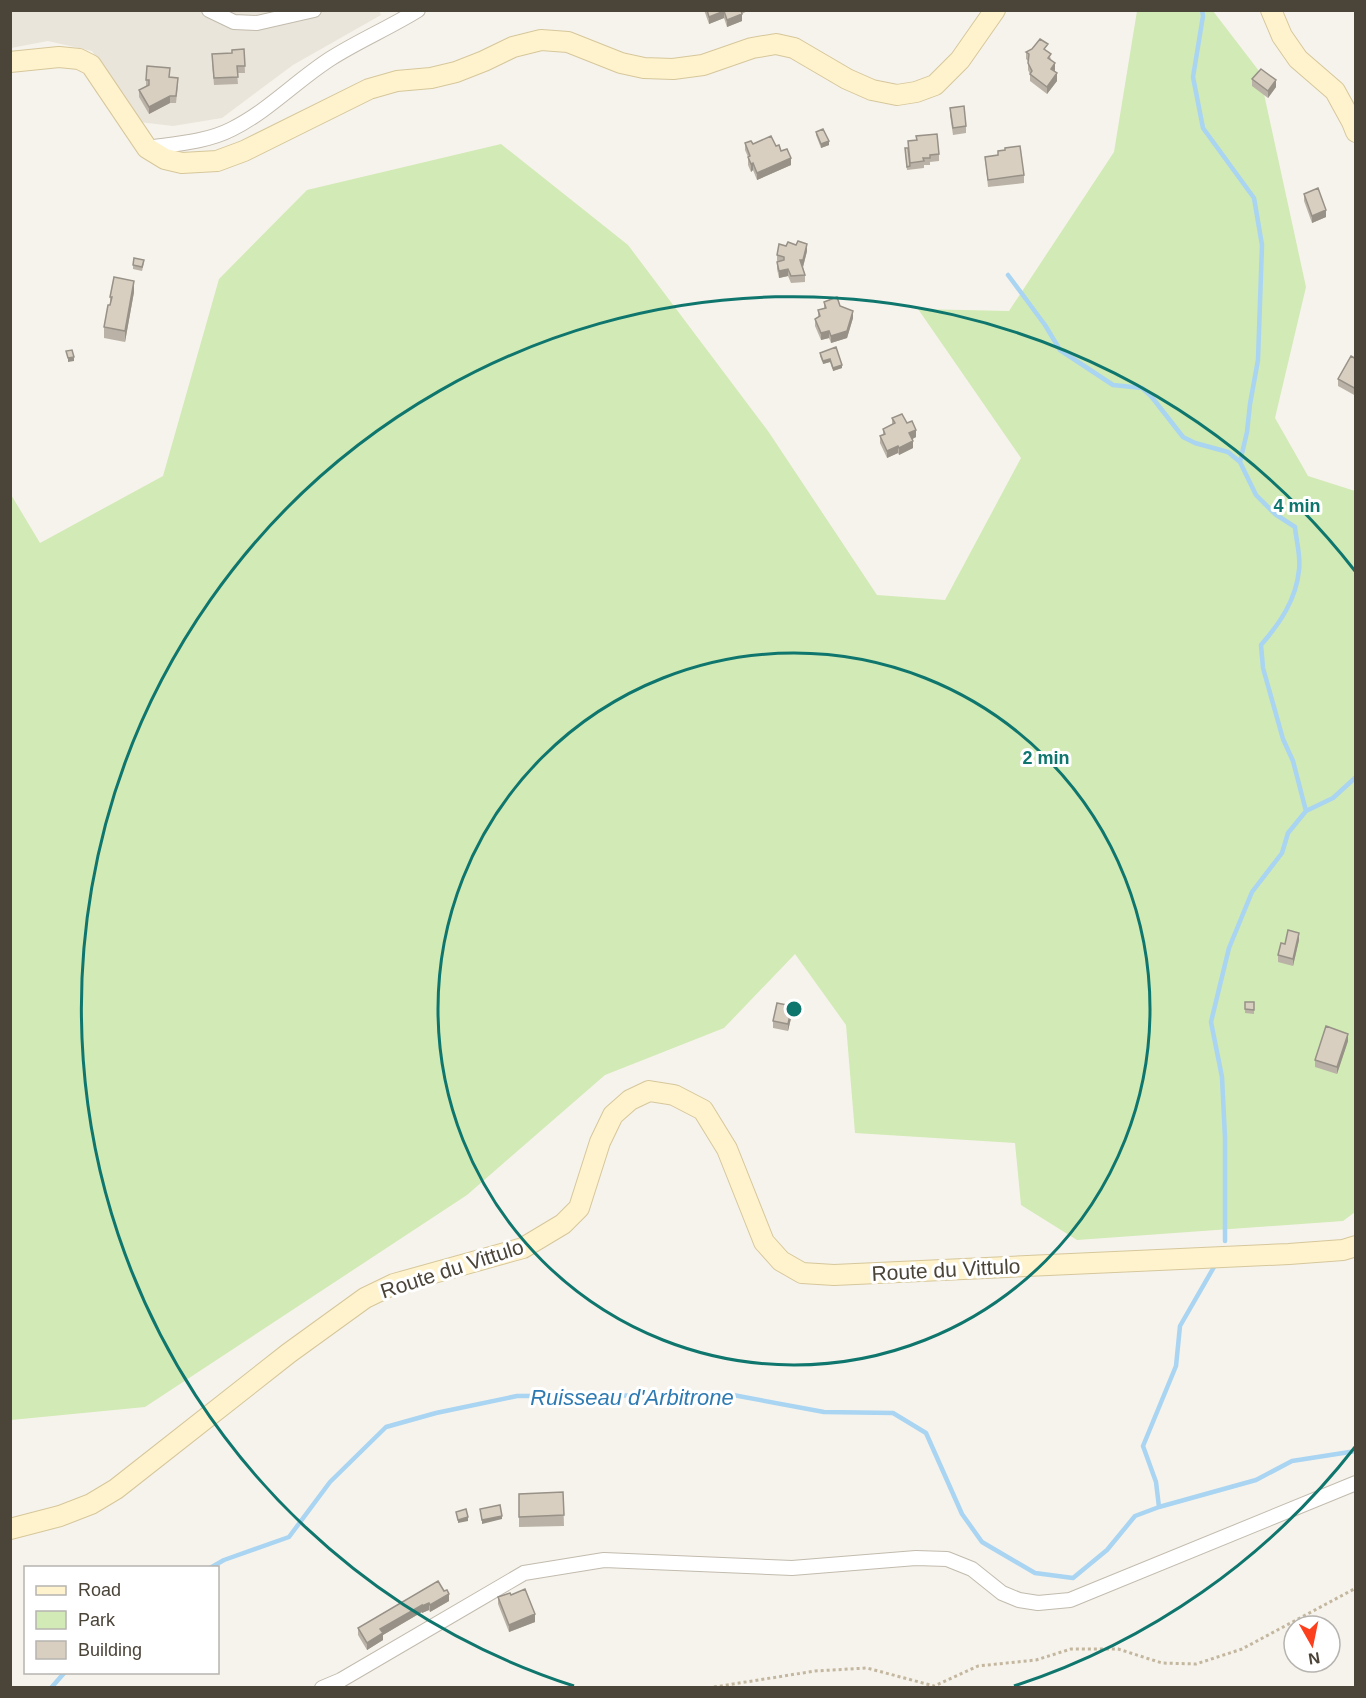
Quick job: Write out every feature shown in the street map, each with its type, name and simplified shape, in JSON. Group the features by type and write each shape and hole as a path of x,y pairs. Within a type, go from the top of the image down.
{"street":[{"path":"209,10 234,22 257,23 314,10"},
{"path":"147,148 205,138 230,130 259,113 328,60 358,42 402,21 418,10"},
{"path":"10,62 59,57 79,59 91,65 147,148 165,159 182,163 217,161 244,152 369,89 397,81 431,78 456,72 513,47 541,40 568,42 621,63 644,68 673,69 703,65 752,48 776,44 794,48 847,79 872,90 897,95 916,92 935,85 960,60 995,10"},
{"path":"1271,10 1282,36 1298,59 1335,91 1356,132"},
{"name":"Route du Vittulo","path":"10,1529 60,1516 91,1504 116,1489 289,1353 365,1298 394,1284 523,1248 563,1224 579,1208 600,1142 613,1115 630,1100 649,1091 674,1095 703,1110 727,1149 764,1242 781,1261 802,1273 834,1275 1289,1254 1343,1250 1356,1246"},
{"path":"322,1688 341,1680 524,1573 603,1560 792,1568 916,1558 947,1559 972,1569 1002,1593 1019,1600 1038,1603 1070,1600 1356,1483"}],"path":[{"path":"708,1688 815,1671 867,1668 934,1686 978,1666 1036,1660 1071,1648 1118,1649 1162,1663 1196,1664 1242,1649 1356,1588"}],"shaded area":[{"path":"379,10 381,15 293,65 222,118 173,126 139,122 92,51 48,41 11,48 10,11"}],"green space":[{"path":"1137,11 1213,11 1259,71 1306,287 1275,418 1308,476 1355,491 1355,1212 1343,1221 1077,1240 1021,1205 1015,1143 855,1133 846,1025 795,954 724,1028 605,1075 467,1195 145,1407 11,1420 10,493 40,543 163,476 219,279 307,190 501,144 628,245 768,431 877,595 945,600 1021,458 918,309 1009,311 1114,152"}],"building":[{"path":"707,10 741,10 742,14 727,20 724,11 709,17"},
{"path":"1040,39 1048,44 1044,49 1051,54 1048,58 1055,63 1051,69 1057,73 1047,87 1030,74 1032,71 1028,63 1029,54 1026,52 1032,49"},
{"path":"244,49 245,66 237,66 238,77 214,78 212,54 232,53 232,50"},
{"path":"147,66 170,68 169,77 178,78 176,96 170,96 149,107 139,90 149,85 149,80 146,80"},
{"path":"1261,69 1276,80 1268,91 1252,79"},
{"path":"964,106 966,126 953,128 950,108"},
{"path":"823,129 829,141 821,144 816,132"},
{"path":"937,134 939,154 923,158 924,161 910,163 908,141 917,140 916,136"},
{"path":"771,136 781,151 787,149 791,158 757,173 748,157 750,156 745,143 751,141 753,144"},
{"path":"1020,146 1024,175 988,180 985,157 998,155 998,151 1005,150 1005,148"},
{"path":"905,148 908,148 910,166 907,167"},
{"path":"1318,188 1326,210 1312,216 1304,194"},
{"path":"798,241 807,244 803,260 800,260 805,275 791,276 788,269 779,271 777,262 784,260 784,257 777,255 779,244 786,246 788,242 796,245"},
{"path":"134,258 144,260 142,267 133,265"},
{"path":"114,277 134,281 125,331 104,327 108,305 112,297 110,297"},
{"path":"837,297 840,306 853,311 847,331 831,336 829,331 821,333 815,319 820,316 818,310 826,308 824,302"},
{"path":"836,347 842,365 833,368 830,359 823,361 820,353"},
{"path":"72,350 74,357 68,358 66,351"},
{"path":"1351,356 1356,359 1356,389 1338,379"},
{"path":"902,414 907,423 912,421 916,430 909,433 913,441 887,451 880,436 885,434 883,429 895,423 892,418"},
{"path":"1288,930 1299,933 1293,959 1278,955 1281,943 1285,944"},
{"path":"1245,1002 1254,1002 1254,1010 1245,1009"},
{"path":"777,1003 792,1006 788,1024 773,1021"},
{"path":"1326,1026 1348,1034 1337,1067 1315,1060"},
{"path":"563,1492 564,1515 519,1517 519,1494"},
{"path":"500,1505 502,1516 482,1520 480,1509"},
{"path":"466,1509 468,1517 458,1520 456,1512"},
{"path":"438,1581 444,1591 447,1590 449,1594 430,1605 429,1603 422,1605 380,1629 383,1633 367,1643 358,1628"},
{"path":"525,1589 535,1614 509,1625 498,1597"}],"waterway":[{"path":"1202,10 1193,77 1203,128 1254,198 1262,245 1258,360 1240,462"},
{"path":"1008,275 1045,325 1060,350 1113,385 1142,388 1183,437 1195,443 1228,452 1240,462 1256,495 1275,514 1295,527 1299,554 1297,581 1291,601 1281,620 1261,645 1263,668 1283,739 1293,761 1306,811 1288,833 1282,853 1252,892 1229,948 1211,1022 1222,1077 1225,1138 1225,1241"},
{"path":"1306,811 1333,798 1356,777"},
{"path":"1159,1507 1156,1482 1143,1446 1176,1366 1180,1326 1214,1267"},
{"name":"Ruisseau d'Arbitrone","path":"214,1566 224,1560 289,1537 330,1482 386,1427 436,1413 517,1396 733,1395 824,1412 893,1413 926,1433 962,1514 982,1542 1035,1573 1073,1578 1107,1550 1135,1516 1256,1480 1292,1461 1356,1451"},
{"name":"Ruisseau d'Arbitrone","path":"51,1688 63,1674"}]}
